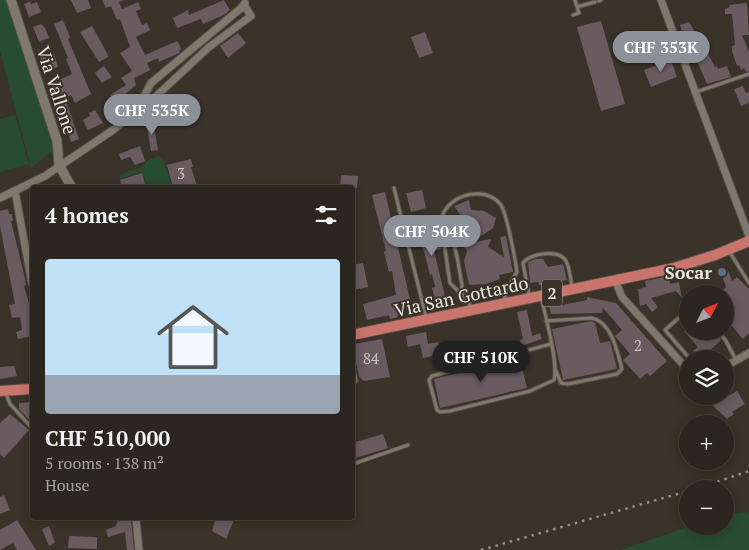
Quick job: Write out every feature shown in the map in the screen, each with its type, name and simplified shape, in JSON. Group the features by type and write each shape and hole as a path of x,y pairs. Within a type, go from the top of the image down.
{"main road":[{"name":"Via San Gottardo","path":"355,334 689,264 749,241"},
{"path":"3,391 30,389"}],"street":[{"name":"Via Vallone","path":"12,0 57,141 59,165 70,185"},
{"path":"661,0 749,236"},
{"path":"0,198 45,176 59,165 75,157 139,110 209,47 251,16 245,2 152,83 140,104 139,110"},
{"path":"15,191 30,273"},
{"path":"615,280 622,297 679,356"},
{"path":"736,360 749,353"},
{"path":"136,520 139,550"}],"lane":[{"path":"573,15 579,12 575,0"},
{"path":"577,7 595,2"},
{"path":"695,92 749,74"},
{"path":"394,188 427,320"},
{"path":"472,310 469,302 450,283 441,226 444,211 454,200 465,195 476,194 497,201 504,211 517,272 505,295 505,303"},
{"path":"443,235 453,244 462,294"},
{"path":"729,250 749,283"},
{"path":"530,297 523,263 528,258 543,254 558,255 565,260 572,289"},
{"path":"541,295 555,368 560,380 565,384 617,374 622,369 614,341 598,320 592,318 546,321"},
{"path":"679,318 665,330 679,352"},
{"path":"725,340 736,360"},
{"path":"550,344 434,375 429,380 436,407 440,412 530,391 549,383 555,378 555,368"},
{"path":"3,391 10,404 30,426"},
{"path":"355,463 408,445"}],"green space":[{"path":"0,0 11,0 34,71 53,150 31,168 0,51"},
{"path":"15,115 29,164 0,172 0,119"},
{"path":"158,156 164,161 171,185 144,185 146,184 142,172 119,179 120,175 142,167 146,161"},
{"path":"749,512 749,550 621,550 679,530 679,535 734,535 734,514"}],"building":[{"path":"71,0 88,0 91,8 77,13"},
{"path":"102,0 124,0 119,2 122,9 138,2 141,9 136,11 142,25 147,23 150,30 136,37 145,55 177,41 181,48 179,53 159,62 158,58 147,63 150,70 134,78 136,85 124,95 126,102 118,107 110,95 126,85 121,78 132,71 120,53 130,47 120,19 117,20 111,6 106,8"},
{"path":"224,0 230,10 224,15 203,24 201,19 177,28 173,18 188,10 189,15"},
{"path":"30,1 31,4 37,2 41,12 29,17 24,4"},
{"path":"747,3 749,35 742,35 749,52 749,71 746,72 744,68 741,70 739,65 737,66 732,51 732,46 735,45 732,14 725,14 725,9 730,7 729,5"},
{"path":"63,20 70,37 68,39 91,94 75,103 71,95 65,98 79,139 71,142 65,123 67,123 53,89 49,85 72,74 66,59 68,58 54,24"},
{"path":"601,21 625,104 601,111 577,27"},
{"path":"689,22 696,34 684,38 680,25"},
{"path":"41,24 49,38 39,42 33,27"},
{"path":"92,26 108,57 99,62 80,32"},
{"path":"425,32 433,53 419,58 411,37"},
{"path":"238,33 246,43 228,58 220,46"},
{"path":"45,48 48,56 54,54 58,67 45,71 38,51"},
{"path":"705,48 715,67 717,66 718,69 727,66 731,77 707,84 693,52"},
{"path":"671,60 677,77 651,87 644,70"},
{"path":"104,66 112,77 102,83 95,73"},
{"path":"743,86 746,93 749,92 749,103 741,106 734,89"},
{"path":"176,94 180,102 187,99 190,106 173,115 165,99"},
{"path":"95,110 103,123 88,130 83,120 90,116 89,113"},
{"path":"153,121 158,150 151,151 146,122"},
{"path":"140,146 145,161 135,165 130,157 121,160 119,154"},
{"path":"191,159 193,167 191,167 197,185 172,185 167,165"},
{"path":"142,173 145,185 121,185 120,180"},
{"path":"341,175 358,176 357,188 355,188 355,185 340,185"},
{"path":"422,190 426,208 411,212 406,193"},
{"path":"385,192 410,299 395,303 398,317 390,319 389,315 367,320 363,304 396,295 392,271 389,272 384,252 386,251 372,195"},
{"path":"469,200 471,210 484,211 496,218 493,228 471,243 491,239 488,247 504,257 500,237 506,236 513,272 499,275 500,279 486,284 469,285 464,261 467,251 462,244 461,236 450,234 450,228 445,228 447,215 464,220 454,206"},
{"path":"8,209 9,214 12,214 13,221 11,221 30,307 30,336 18,339 16,332 22,330 20,317 12,318 9,305 15,304 0,226 0,211"},
{"path":"433,219 435,227 434,231 429,233 433,246 441,244 441,249 434,251 445,296 442,297 444,301 436,303 432,288 435,287 432,274 430,275 417,223"},
{"path":"535,259 543,259 548,267 563,264 567,280 539,285 538,282 530,283 528,262"},
{"path":"363,263 368,287 355,290 355,264"},
{"path":"728,270 732,281 737,277 749,289 749,333 743,339 734,328 734,285 725,285 721,272"},
{"path":"669,276 670,284 679,282 679,294 676,291 651,298 658,307 652,312 646,304 640,306 638,289 646,287 645,281"},
{"path":"587,297 616,303 667,361 650,376 647,373 640,379 623,360 630,354 615,336 622,330 603,308 602,313 551,314 549,305 557,303 557,306 587,300"},
{"path":"527,310 532,336 540,333 542,339 521,346 520,340 523,339 517,312"},
{"path":"591,321 595,323 600,343 610,341 617,369 563,380 552,329"},
{"path":"426,332 428,344 438,342 441,354 423,358 420,344 408,347 406,336"},
{"path":"382,339 390,377 364,381 359,377 355,358 355,344"},
{"path":"692,340 721,340 710,350 694,350 698,347"},
{"path":"520,358 527,388 440,408 434,379"},
{"path":"14,366 17,376 0,379 0,367"},
{"path":"737,391 745,404 732,412 734,414 733,415 723,415 712,405 734,405 734,393"},
{"path":"30,402 30,419 19,409 19,403"},
{"path":"10,414 29,430 4,458 0,454 0,423"},
{"path":"383,434 388,448 355,458 355,442"},
{"path":"4,495 10,510 0,514 0,497"},
{"path":"17,520 36,550 17,550 13,543 0,550 0,530"},
{"path":"118,520 131,520 134,550 127,550 125,532 108,537 106,530 116,526"},
{"path":"215,520 234,520 226,539 212,531"},
{"path":"49,526 55,543 49,546 42,529"},
{"path":"69,536 97,537 97,549 68,548"}],"railway":[{"path":"722,480 749,471"},
{"path":"481,550 679,494"}],"place":[{"name":"Socar","path":"722,272"}]}
